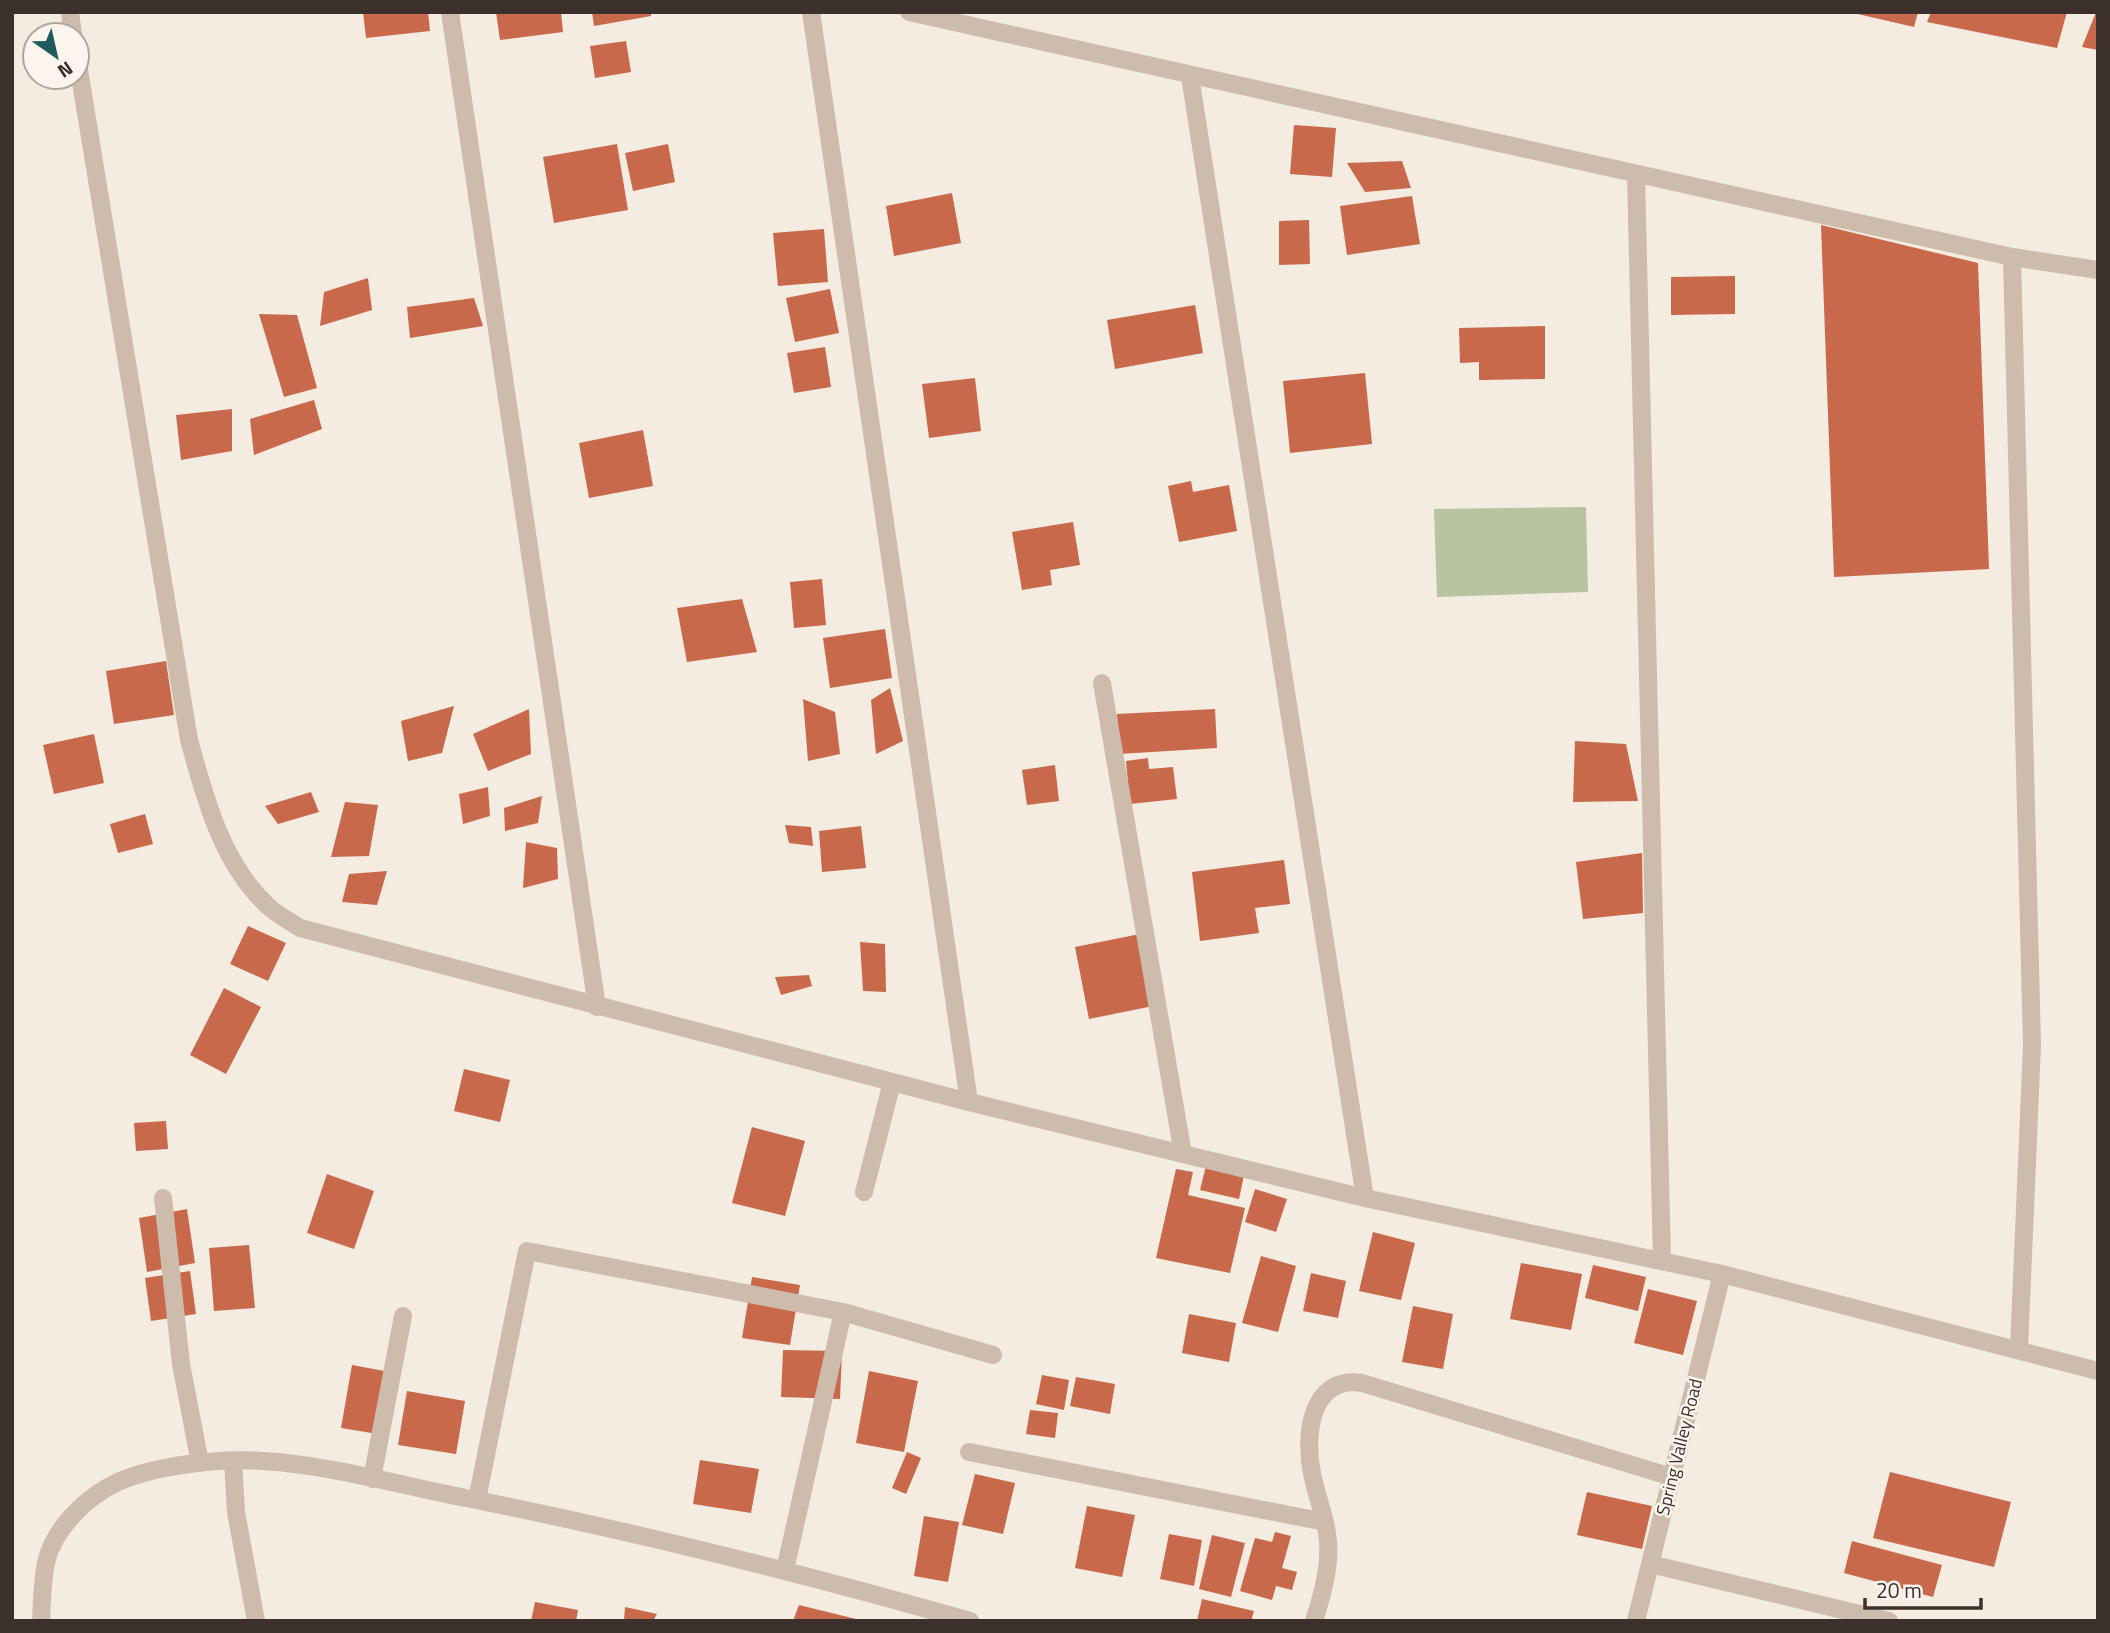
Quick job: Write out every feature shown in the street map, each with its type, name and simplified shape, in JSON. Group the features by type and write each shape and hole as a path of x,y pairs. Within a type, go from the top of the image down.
{"street":[{"path":"450,12 597,1007"},
{"path":"811,12 969,1102"},
{"path":"909,12 2012,257 2098,270"},
{"path":"1190,76 1365,1198"},
{"path":"82,91 189,740 204,794 223,842 245,879 268,906 300,928 969,1102 1365,1198 1722,1274 2098,1371"},
{"path":"1636,174 1662,1261"},
{"path":"2012,257 2032,1045 2019,1349"},
{"path":"1102,683 1183,1154"},
{"path":"864,1192 892,1082"},
{"path":"163,1198 181,1364 200,1463"},
{"path":"477,1500 527,1251 843,1312 993,1355"},
{"name":"Spring Valley Road","path":"1636,1621 1722,1274"},
{"path":"785,1570 843,1312"},
{"path":"372,1479 403,1316"},
{"path":"1314,1621 1327,1567 1325,1522 1312,1475 1309,1438 1321,1398 1332,1385 1346,1380 1672,1477"},
{"path":"969,1452 1325,1522"},
{"path":"233,1461 236,1512 256,1621"},
{"path":"41,1621 46,1560 64,1524 91,1498 118,1482 200,1463 233,1461 299,1465 713,1550 970,1621"},
{"path":"1650,1564 1889,1621"}],"green space":[{"path":"1586,507 1588,592 1437,597 1434,509"}],"building":[{"path":"363,12 428,12 430,31 366,38"},
{"path":"496,12 561,12 563,32 500,40"},
{"path":"592,12 651,12 651,16 594,26"},
{"path":"1849,12 1918,12 1914,27"},
{"path":"1931,12 2067,12 2057,48 1927,22"},
{"path":"2098,12 2098,50 2082,47"},
{"path":"626,41 631,72 595,78 590,46"},
{"path":"1294,125 1336,128 1332,177 1290,174"},
{"path":"617,144 628,210 554,223 543,157"},
{"path":"668,144 675,182 633,191 625,153"},
{"path":"1402,161 1411,188 1365,192 1347,163"},
{"path":"952,193 961,243 894,256 886,206"},
{"path":"1412,196 1420,244 1347,255 1340,206"},
{"path":"1309,220 1310,264 1279,265 1279,221"},
{"path":"1821,225 1978,263 1989,569 1834,577"},
{"path":"824,229 828,282 778,286 773,233"},
{"path":"1735,276 1735,314 1671,315 1671,277"},
{"path":"368,278 372,310 320,326 324,292"},
{"path":"830,289 839,333 795,342 786,298"},
{"path":"474,298 483,326 410,338 407,307"},
{"path":"1195,305 1203,353 1115,369 1107,320"},
{"path":"259,314 297,315 317,388 284,397"},
{"path":"1545,326 1545,379 1479,380 1479,362 1460,363 1459,328"},
{"path":"825,347 831,387 794,393 787,353"},
{"path":"1365,373 1372,444 1290,453 1283,381"},
{"path":"975,378 981,431 929,438 922,384"},
{"path":"314,400 322,429 254,455 250,419"},
{"path":"232,409 232,451 181,460 176,415"},
{"path":"643,430 653,486 589,498 579,443"},
{"path":"1191,481 1193,492 1229,485 1237,531 1179,542 1168,486"},
{"path":"1073,522 1080,565 1050,570 1052,585 1022,590 1012,532"},
{"path":"822,579 826,625 794,628 790,582"},
{"path":"742,599 757,652 687,662 677,608"},
{"path":"885,629 892,678 830,688 823,638"},
{"path":"166,661 174,715 114,724 106,671"},
{"path":"890,688 903,741 876,754 871,700"},
{"path":"803,699 835,712 840,754 808,761"},
{"path":"454,706 442,753 408,761 401,721"},
{"path":"529,709 531,754 488,771 473,734"},
{"path":"1215,709 1217,748 1119,754 1117,714"},
{"path":"94,734 104,783 54,794 43,745"},
{"path":"1575,741 1626,744 1638,801 1573,802"},
{"path":"1148,758 1149,769 1173,767 1177,799 1130,804 1126,761"},
{"path":"1055,765 1059,801 1027,805 1022,770"},
{"path":"488,787 490,816 463,824 459,794"},
{"path":"311,792 319,812 278,824 265,806"},
{"path":"542,796 538,823 505,831 504,808"},
{"path":"345,802 378,805 369,856 331,857"},
{"path":"145,814 153,844 118,853 110,824"},
{"path":"785,825 811,827 813,846 789,843"},
{"path":"861,826 866,868 822,872 819,831"},
{"path":"526,842 557,848 558,879 523,888"},
{"path":"1642,853 1643,913 1583,919 1576,862"},
{"path":"1284,860 1290,904 1255,908 1259,933 1200,941 1192,872"},
{"path":"387,871 377,905 342,902 349,874"},
{"path":"248,926 286,943 268,981 230,964"},
{"path":"1145,933 1158,1005 1089,1019 1075,947"},
{"path":"860,942 885,944 886,992 863,991"},
{"path":"809,975 812,986 781,995 775,977"},
{"path":"224,988 261,1007 226,1074 190,1055"},
{"path":"464,1069 510,1080 500,1122 454,1111"},
{"path":"166,1121 168,1149 136,1151 134,1123"},
{"path":"752,1127 805,1141 785,1216 732,1203"},
{"path":"1206,1166 1244,1175 1239,1199 1200,1190"},
{"path":"1176,1169 1193,1172 1188,1195 1245,1208 1230,1273 1156,1258"},
{"path":"327,1174 374,1191 354,1249 307,1233"},
{"path":"1255,1189 1287,1199 1276,1232 1245,1222"},
{"path":"187,1209 195,1263 147,1272 139,1218"},
{"path":"1373,1232 1415,1243 1401,1300 1359,1291"},
{"path":"249,1245 255,1308 214,1311 209,1248"},
{"path":"1261,1256 1296,1266 1278,1332 1242,1323"},
{"path":"1521,1263 1582,1274 1571,1330 1510,1319"},
{"path":"1593,1265 1646,1277 1638,1311 1585,1298"},
{"path":"190,1271 196,1314 151,1321 145,1278"},
{"path":"1311,1273 1346,1281 1338,1318 1303,1311"},
{"path":"752,1277 800,1285 790,1345 742,1338"},
{"path":"1648,1289 1697,1301 1683,1355 1634,1343"},
{"path":"1413,1306 1453,1314 1443,1369 1402,1362"},
{"path":"1189,1314 1236,1323 1229,1362 1182,1353"},
{"path":"783,1350 842,1351 840,1399 781,1397"},
{"path":"352,1365 395,1373 384,1435 341,1428"},
{"path":"869,1371 918,1381 904,1452 856,1443"},
{"path":"1042,1375 1069,1380 1064,1410 1036,1404"},
{"path":"1076,1377 1115,1384 1110,1414 1070,1406"},
{"path":"407,1391 465,1401 456,1454 398,1445"},
{"path":"1030,1410 1058,1413 1055,1438 1026,1434"},
{"path":"907,1452 921,1458 906,1494 892,1488"},
{"path":"700,1460 759,1469 751,1513 693,1504"},
{"path":"1890,1472 2011,1502 1994,1567 1873,1538"},
{"path":"975,1474 1015,1483 1003,1534 962,1525"},
{"path":"1587,1492 1652,1506 1642,1549 1577,1535"},
{"path":"1087,1506 1135,1515 1122,1577 1075,1568"},
{"path":"924,1516 959,1522 948,1582 914,1576"},
{"path":"1275,1532 1291,1536 1282,1568 1297,1572 1292,1590 1276,1586 1272,1600 1240,1591 1255,1538 1272,1542"},
{"path":"1169,1534 1202,1540 1194,1586 1160,1579"},
{"path":"1212,1535 1245,1543 1231,1597 1199,1589"},
{"path":"1852,1541 1942,1565 1933,1597 1844,1573"},
{"path":"1202,1599 1254,1611 1251,1621 1197,1621"},
{"path":"535,1602 578,1610 576,1621 531,1621"},
{"path":"799,1605 860,1620 860,1621 793,1621"},
{"path":"625,1607 657,1614 653,1621 624,1621"}]}
